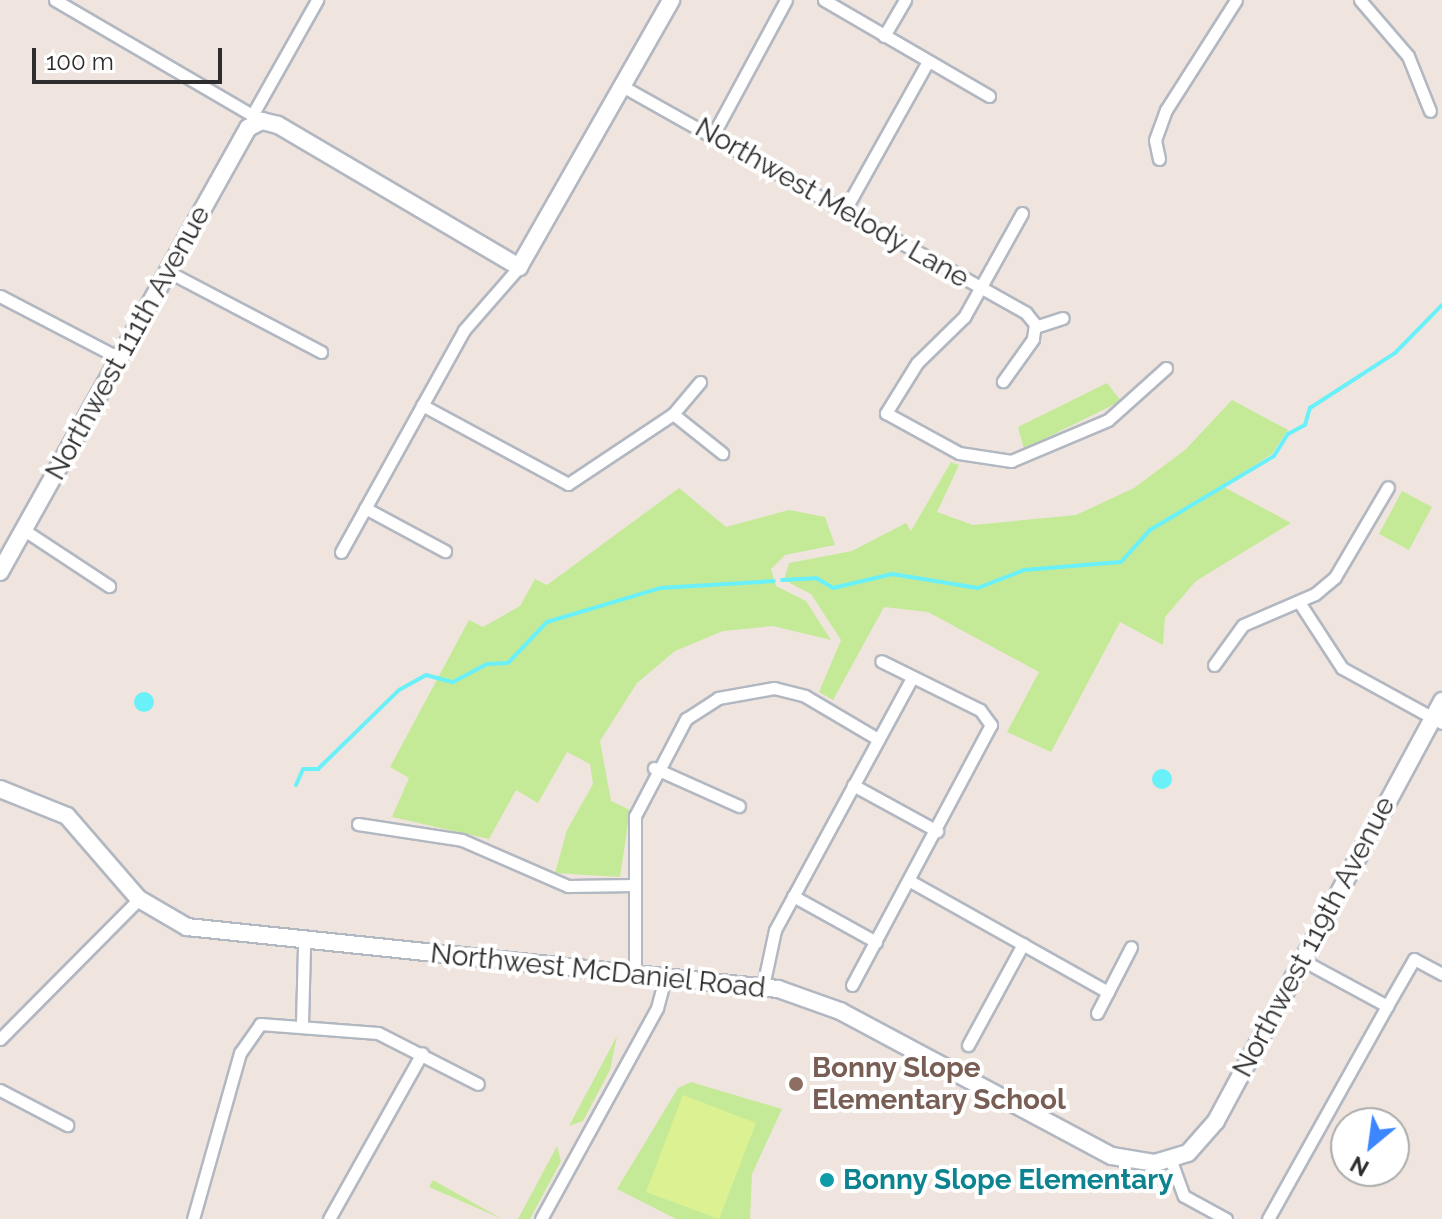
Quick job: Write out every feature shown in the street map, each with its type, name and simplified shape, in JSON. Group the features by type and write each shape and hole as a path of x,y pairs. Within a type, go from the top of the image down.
{"street":[{"path":"55,0 519,267"},
{"name":"Northwest 111th Avenue","path":"0,572 245,132 258,116 317,0"},
{"path":"341,552 464,330 519,267 671,0"},
{"path":"713,135 786,0"},
{"path":"824,0 989,96"},
{"path":"884,36 905,0"},
{"path":"1159,159 1155,140 1166,110 1236,0"},
{"path":"1360,0 1408,56 1430,111"},
{"path":"846,208 928,61"},
{"name":"Northwest Melody Lane","path":"622,86 846,208 1026,313 1035,327"},
{"path":"1022,213 959,323 910,372 886,413 959,453 1019,459 1108,420 1166,368"},
{"path":"167,271 321,352"},
{"path":"0,296 119,358"},
{"path":"1003,381 1017,369 1035,327 1063,318"},
{"path":"422,405 561,484 586,478 673,414 700,382"},
{"path":"673,414 722,453"},
{"path":"1214,665 1243,625 1299,602 1343,567 1388,487"},
{"path":"365,508 445,551"},
{"path":"24,530 109,586"},
{"path":"1299,602 1342,668 1437,720"},
{"path":"852,985 937,831 990,720 881,661"},
{"path":"763,986 769,944 911,679"},
{"path":"635,972 635,816 654,768 686,719 718,698 755,688 805,696 878,739"},
{"name":"Northwest 119th Avenue","path":"1171,1161 1198,1145 1216,1121 1437,720 1442,701"},
{"path":"654,768 739,806"},
{"path":"853,785 937,831"},
{"name":"Northwest McDaniel Road","path":"0,789 67,816 139,899 204,932 763,986 840,1011 1112,1156 1171,1161"},
{"path":"358,824 462,840 568,886 635,885"},
{"path":"910,881 1108,992"},
{"path":"793,896 876,942"},
{"path":"0,1039 139,899"},
{"path":"302,1023 304,944"},
{"path":"968,1045 1023,944"},
{"path":"1097,1013 1131,947"},
{"path":"1268,1219 1414,959 1442,974"},
{"path":"1302,960 1387,1006"},
{"path":"541,1219 657,1008 666,975"},
{"path":"193,1218 240,1053 260,1024 302,1023 378,1033 478,1084"},
{"path":"329,1219 422,1053"},
{"path":"0,1090 67,1125"},
{"path":"1171,1161 1184,1196 1226,1219"}],"green space":[{"path":"1107,383 1121,401 1024,449 1018,427"},
{"path":"1232,400 1288,430 1272,454 1222,486 1291,523 1196,581 1165,617 1163,645 1120,622 1051,752 1007,732 1039,672 928,612 884,607 833,700 819,692 841,640 811,594 784,580 789,563 852,551 906,523 911,531 951,462 959,465 937,512 973,525 1076,515 1134,488 1185,450"},
{"path":"679,488 726,527 789,510 825,517 835,545 785,555 771,569 776,586 806,601 831,640 773,626 723,631 675,651 637,683 600,741 611,801 630,810 620,877 555,873 567,830 593,784 590,764 567,752 538,803 516,790 489,839 392,817 409,778 390,767 469,620 483,627 520,606 535,579 547,585"},
{"path":"1402,491 1432,507 1409,550 1379,534"},
{"path":"617,1036 610,1070 583,1121 569,1126"},
{"path":"691,1082 782,1109 752,1174 750,1219 676,1219 617,1189 678,1088"},
{"path":"683,1095 756,1123 719,1219 646,1192"},
{"path":"557,1146 561,1161 530,1219 518,1219"},
{"path":"433,1180 502,1219 429,1187"}],"water":[{"path":"144,692 151,695 154,702 151,709 144,712 137,709 134,702 137,695"},
{"path":"1162,769 1169,772 1172,779 1169,786 1162,789 1155,786 1152,779 1155,772"}],"waterway":[{"path":"782,580 816,578 833,588 892,574 978,588 1024,570 1121,562 1150,530 1274,456 1288,434 1305,425 1310,408 1395,353 1442,305"},
{"path":"296,785 303,769 318,769 399,690 426,675 453,682 487,664 508,663 547,622 660,588 774,581"}],"place":[{"name":"Bonny Slope Elementary School","path":"796,1084"},
{"name":"Bonny Slope Elementary","path":"827,1180"}]}
